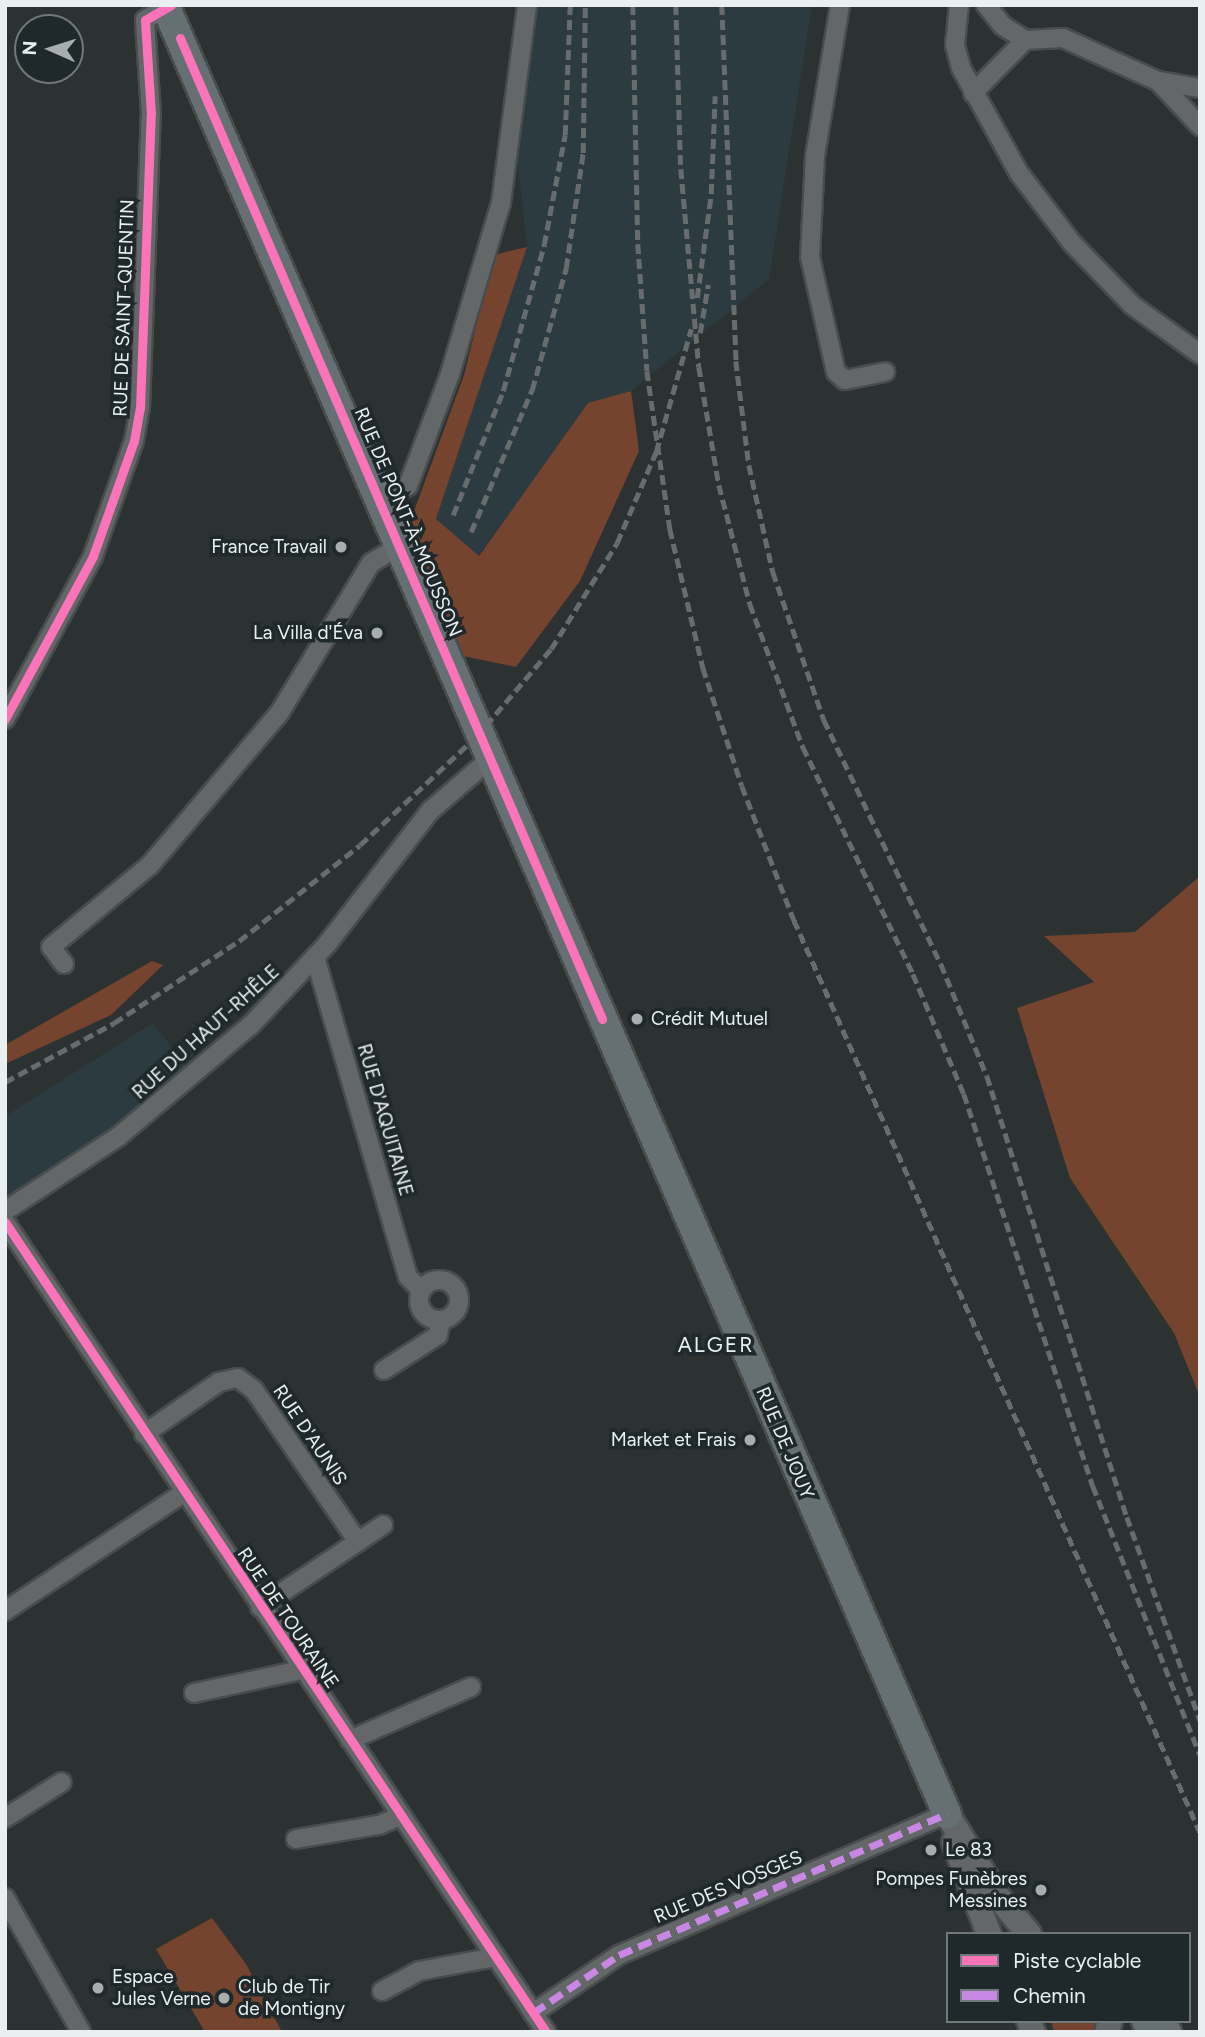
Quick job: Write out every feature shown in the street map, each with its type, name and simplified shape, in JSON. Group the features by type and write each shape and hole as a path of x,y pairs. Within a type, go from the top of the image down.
{"main road":[{"name":"RUE DE PONT-À-MOUSSON","path":"166,6 602,1019"},
{"name":"RUE DE JOUY","path":"602,1019 947,1814 961,1868 988,1932"},
{"path":"947,1814 998,1897 1028,1932"},
{"name":"RUE DE JOUY","path":"961,1868 1008,1932"},
{"path":"1150,2023 1167,2032"},
{"path":"1130,2032 1149,2032"}],"street":[{"path":"380,502 408,486 450,374 501,203 527,5"},
{"path":"840,5 815,156 810,257 836,372 845,380 885,372"},
{"path":"959,5 956,45 973,93 1019,173 1072,243 1132,306 1200,354"},
{"path":"986,5 1003,26 1025,40 1063,38 1158,81 1200,88"},
{"name":"RUE DE SAINT-QUENTIN","path":"5,719 93,556 134,441 140,408 151,114 145,20 166,6"},
{"path":"973,93 1025,40"},
{"path":"1158,81 1200,126"},
{"path":"64,964 51,947 150,864 218,786 280,712 371,563 399,546"},
{"name":"RUE DU HAUT-RHÊLE","path":"5,1211 119,1136 251,1024 315,957 430,811 490,759"},
{"name":"RUE D'AQUITAINE","path":"315,957 408,1278 421,1290 419,1300 424,1313 441,1320"},
{"name":"RUE DE TOURAINE","path":"5,1222 301,1670 546,2032"},
{"path":"384,1370 438,1335 441,1320 456,1310 456,1290 441,1280 421,1290"},
{"name":"RUE D'AUNIS","path":"144,1434 219,1382 238,1378 254,1390 358,1542"},
{"path":"5,1611 183,1493"},
{"path":"260,1607 383,1525"},
{"name":"RUE DE TOURAINE","path":"194,1693 301,1670"},
{"path":"349,1740 471,1687"},
{"path":"5,1818 62,1782"},
{"name":"RUE DES VOSGES","path":"533,2013 619,1955 947,1814"},
{"path":"296,1839 379,1825 400,1816"},
{"path":"5,1898 81,2032"},
{"path":"382,1991 419,1971 495,1957"}],"shaded area":[{"path":"532,5 812,5 769,279 631,391 588,404 478,556 436,519 527,247 517,156 531,62"},
{"path":"527,247 436,519 479,556 588,403 631,391 639,451 580,581 516,667 458,655 410,522 464,375 494,255"},
{"path":"1200,876 1200,1397 1174,1333 1070,1178 1017,1008 1094,982 1044,936 1135,932"},
{"path":"152,961 163,965 111,1015 5,1064 5,1045"},
{"path":"153,1023 193,1075 5,1211 5,1116"},
{"name":"Club de Tir de Montigny","path":"212,1918 246,1964 282,2032 205,2032 156,1949"},
{"path":"1052,2023 1106,2023 1104,2032 1054,2032"}],"railway":[{"path":"453,515 503,391 544,245 565,135 570,5"},
{"path":"471,532 532,390 566,268 583,153 585,5"},
{"path":"633,5 638,244 647,371 670,529 703,668 742,786 794,920 1200,1832"},
{"path":"676,5 681,169 699,367 719,485 750,604 803,747 913,974 964,1094 1093,1486 1200,1755"},
{"path":"722,5 736,361 749,465 773,572 824,720 941,964 987,1076 1127,1517 1200,1720"},
{"path":"697,298 711,194 715,96"},
{"path":"700,333 708,285"},
{"path":"5,1082 114,1023 239,941 360,845 476,737 551,649 617,543 656,452 691,329"}],"marked path":[{"path":"533,2013 619,1955 947,1814"}],"cycle path":[{"path":"5,719 93,556 134,441 140,408 151,114 145,20 171,5"},
{"path":"180,38 602,1019"},
{"path":"5,1222 546,2032"}],"place":[{"name":"France Travail","path":"341,547"},
{"name":"La Villa d'Éva","path":"377,633"},
{"name":"Crédit Mutuel","path":"637,1019"},
{"name":"Market et Frais","path":"750,1440"},
{"name":"Le 83","path":"931,1850"},
{"name":"Pompes Funèbres Messines","path":"1041,1890"},
{"name":"Espace Jules Verne","path":"98,1988"},
{"name":"Club de Tir de Montigny","path":"224,1998"}],"district":[{"name":"ALGER","path":"716,1345"}]}
